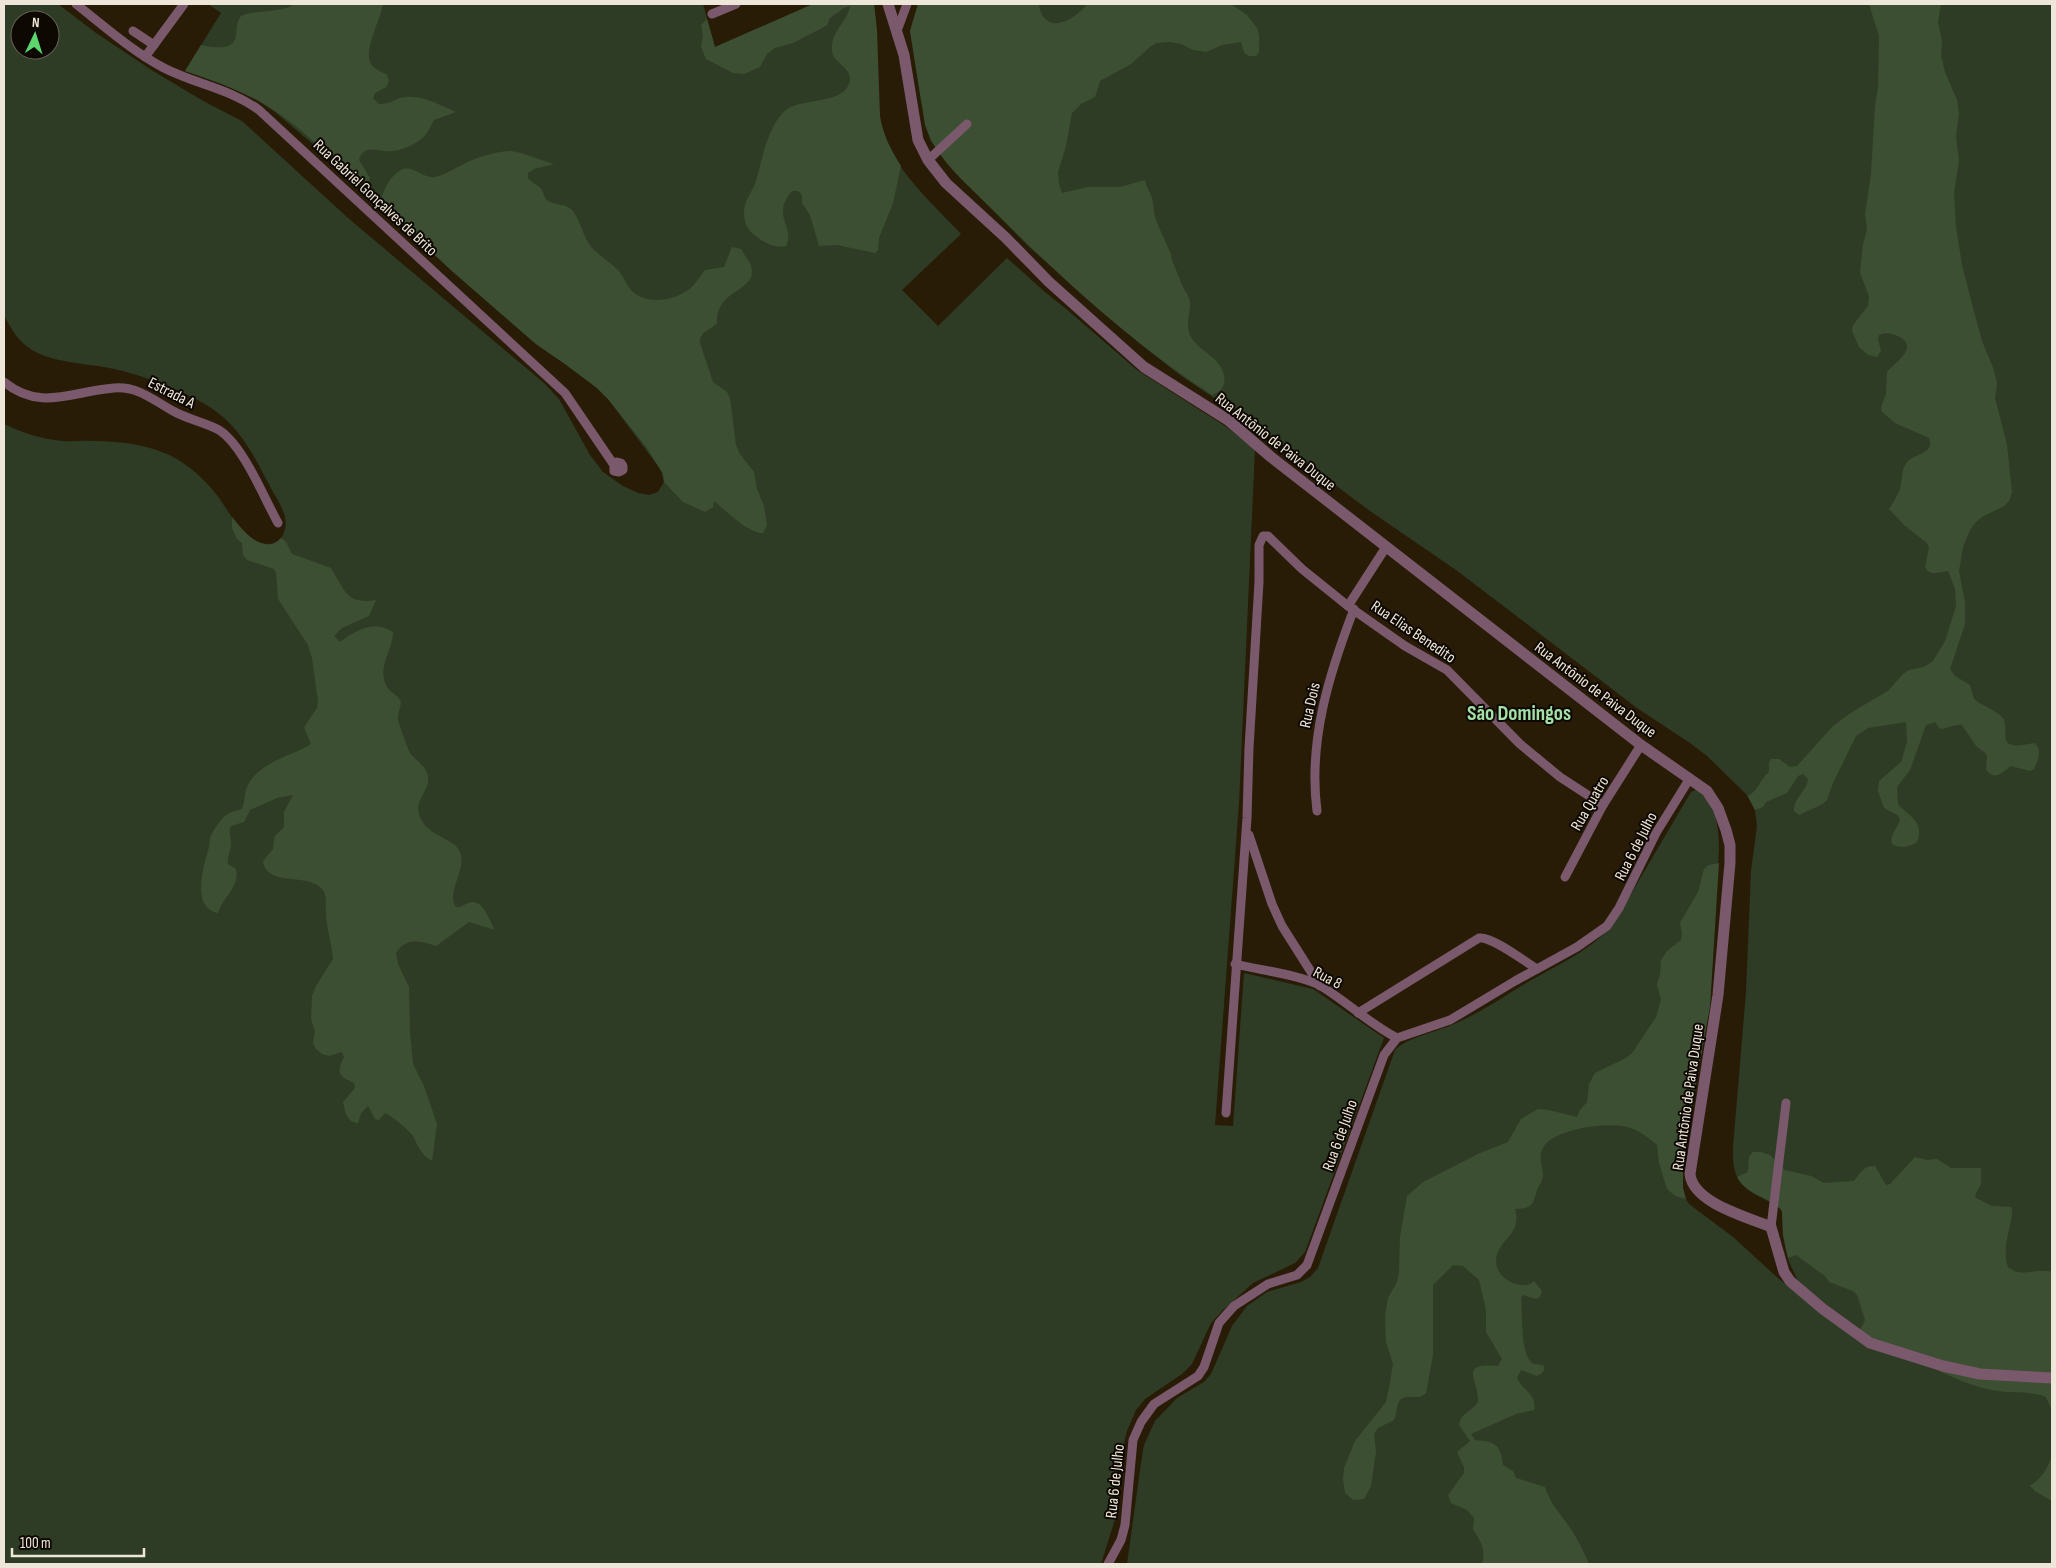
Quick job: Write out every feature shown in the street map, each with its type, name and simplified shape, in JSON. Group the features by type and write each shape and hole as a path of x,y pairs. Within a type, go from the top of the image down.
{"street":[{"name":"Rua Gabriel Gonçalves de Brito","path":"76,4 145,57 194,81 239,97 272,120 565,393 614,465"},
{"path":"145,57 184,4"},
{"path":"712,14 736,4"},
{"name":"Rua Antônio de Paiva Duque","path":"888,4 904,55 918,140 928,160 946,183 1006,238 1049,282 1144,368 1239,428 1271,457 1641,745 1707,790 1713,799 1726,830 1730,853 1718,995 1692,1156 1691,1181 1698,1191 1711,1202 1771,1227"},
{"path":"897,31 908,4"},
{"path":"133,31 154,45"},
{"path":"928,160 967,124"},
{"name":"Estrada A","path":"4,382 23,394 41,398 56,398 116,388 133,389 143,392 184,417 219,430 236,447 278,523"},
{"name":"Rua Elias Benedito","path":"1247,818 1249,748 1260,582 1259,545 1261,538 1265,535 1275,542 1302,569 1351,607 1405,646 1447,670 1520,744 1560,777 1603,805"},
{"name":"Rua Dois","path":"1317,811 1314,774 1320,714 1351,607 1386,547"},
{"name":"Rua Quatro","path":"1565,877 1603,805 1641,745"},
{"name":"Rua 6 de Julho","path":"1108,1564 1121,1540 1125,1525 1133,1440 1141,1422 1154,1404 1198,1376 1204,1367 1219,1323 1234,1306 1268,1284 1297,1275 1307,1265 1384,1055 1397,1038 1450,1020 1577,947 1607,926 1619,908 1656,833 1690,778"},
{"path":"1226,1113 1247,818"},
{"path":"1247,818 1252,846 1274,909 1282,926 1320,986"},
{"path":"1358,1013 1479,938 1484,937 1494,941 1536,969"},
{"name":"Rua 8","path":"1236,964 1307,980 1320,986 1397,1038"},
{"path":"1786,1103 1771,1227 1784,1272 1790,1281 1823,1309 1870,1344 1943,1366 1980,1374 2052,1378"}],"green space":[{"path":"4,4 58,4 96,33 153,71 205,102 242,121 348,218 544,383 559,399 590,455 603,472 623,486 638,493 649,495 658,492 664,482 661,470 608,399 597,388 536,344 452,271 339,166 275,112 257,100 227,86 185,71 221,13 208,4 703,4 715,47 813,4 874,4 876,19 877,97 881,127 886,142 914,184 961,234 902,290 938,326 1007,258 1137,370 1225,426 1255,449 1239,803 1215,1125 1233,1126 1244,973 1313,989 1384,1038 1305,1252 1295,1263 1253,1283 1223,1310 1211,1323 1192,1364 1182,1374 1145,1399 1136,1410 1127,1431 1122,1451 1116,1516 1101,1564 4,1564 4,424 25,433 47,439 126,443 160,451 180,461 200,476 248,536 266,544 277,543 282,537 286,524 281,505 255,458 233,427 214,410 164,384 134,374 50,358 32,350 12,330 4,315"},
{"path":"295,4 383,4 371,43 369,58 372,66 387,75 389,81 386,87 375,93 373,98 379,104 383,104 401,98 418,98 431,101 456,112 434,120 423,137 408,147 393,151 365,151 359,160 370,178 366,192 287,119 257,100 185,71 201,45 222,47 231,44 236,36 237,23 241,16 282,9"},
{"path":"813,4 874,4 877,30 880,116 888,142 901,166 893,203 879,238 878,250 875,253 837,245 819,246 810,215 802,203 802,195 798,191 792,191 783,207 788,233 786,246 772,245 756,236 747,226 744,215 744,208 755,184 771,132 782,114 796,105 838,95 848,86 849,75 833,56 832,44 836,32 846,17 850,6 830,18 827,25 822,28 793,43 775,48 767,54 760,67 744,74 733,73 706,59 701,47 703,35 701,25 707,19 715,47"},
{"path":"918,4 2052,4 2052,1376 1868,1338 1797,1279 1786,1251 1782,1211 1747,1189 1738,1178 1735,1171 1733,1147 1746,992 1751,871 1757,826 1755,810 1746,794 1707,756 1690,743 1637,708 1456,570 1370,511 1263,431 1180,375 1139,343 1029,247 952,169 930,140 921,101 910,31"},
{"path":"918,4 1039,4 1046,20 1053,23 1068,20 1087,4 1231,4 1247,15 1257,28 1259,35 1259,52 1256,56 1247,55 1241,42 1222,45 1206,52 1193,50 1181,44 1170,42 1157,43 1131,64 1100,81 1095,97 1081,104 1072,113 1066,146 1058,172 1062,193 1088,187 1120,187 1145,180 1152,198 1154,214 1171,253 1172,262 1189,299 1188,326 1190,335 1198,346 1218,363 1224,375 1224,385 1218,392 1212,395 1124,331 1069,283 962,180 944,160 925,125 910,31"},
{"path":"1869,4 1941,4 1938,22 1942,41 1941,56 1945,72 1957,100 1959,113 1956,136 1959,161 1954,193 1956,226 1962,265 1972,304 1997,384 1995,398 2007,445 2012,492 2009,501 2004,506 1976,522 1970,530 1963,547 1959,571 1965,602 1965,624 1950,669 1955,676 1970,685 1974,699 2001,716 2004,721 2007,742 2012,745 2034,743 2039,751 2034,769 2030,771 2011,766 1999,775 1992,775 1986,769 1987,756 1976,746 1962,725 1940,729 1935,722 1926,725 1910,770 1897,787 1898,804 1915,820 1919,829 1917,842 1905,847 1892,844 1891,840 1900,818 1884,808 1878,791 1879,781 1901,762 1907,742 1906,722 1868,728 1856,736 1833,783 1827,800 1823,804 1799,815 1794,811 1796,801 1808,779 1803,774 1798,776 1787,793 1766,802 1763,807 1755,810 1748,796 1769,772 1769,762 1771,759 1779,759 1790,767 1797,766 1833,726 1852,712 1888,691 1909,670 1924,667 1933,661 1945,641 1956,606 1955,589 1948,571 1932,573 1927,570 1925,567 1929,548 1927,543 1904,525 1889,509 1899,492 1905,464 1930,447 1929,438 1895,423 1882,412 1881,407 1886,394 1887,372 1904,355 1907,345 1898,336 1884,333 1879,335 1881,351 1877,357 1868,355 1859,347 1852,331 1853,325 1868,306 1869,296 1860,273 1863,244 1867,230 1865,214 1871,174 1878,87 1879,36"},
{"path":"511,151 554,164 534,169 528,173 528,178 541,188 548,201 572,210 589,244 618,270 633,292 647,299 663,300 680,295 693,286 705,270 724,267 732,247 741,249 751,266 752,274 749,281 723,303 718,312 717,323 704,333 700,343 713,382 727,392 730,398 736,445 740,454 754,472 757,489 764,506 767,525 763,533 744,526 714,501 713,507 705,512 683,502 664,482 663,474 647,448 597,388 536,344 452,271 379,203 391,179 403,169 411,169 426,176 435,177 479,158 498,152"},
{"path":"232,517 254,540 267,545 281,538 286,542 292,554 331,568 343,589 352,598 366,601 376,600 369,616 342,628 334,636 340,642 359,630 372,627 386,628 393,632 391,646 384,666 384,680 390,691 401,702 398,719 410,753 427,773 428,783 419,802 419,814 422,821 432,832 459,849 462,862 453,895 456,907 472,902 480,905 495,930 469,922 436,946 409,942 404,944 396,953 398,964 409,987 413,1064 424,1086 437,1124 432,1161 422,1153 408,1130 385,1113 379,1120 375,1119 368,1106 361,1113 358,1123 351,1121 346,1113 343,1102 355,1088 354,1083 344,1078 340,1073 344,1057 342,1052 329,1056 322,1054 313,1043 315,1031 311,1019 312,996 333,959 327,924 325,894 316,884 272,874 266,869 263,861 273,849 275,836 284,827 284,812 293,795 277,798 250,810 244,822 231,826 231,846 228,864 236,869 236,881 218,913 209,909 204,903 201,885 202,874 213,831 226,815 242,809 247,787 259,772 275,761 311,744 304,727 317,708 318,701 312,658 308,645 278,599 276,573 274,569 247,560 243,555 242,543 237,539 232,528"},
{"path":"1698,789 1709,800 1713,808 1717,824 1719,849 1710,1006 1683,1155 1684,1196 1689,1204 1733,1237 1779,1279 1837,1322 2052,1383 2052,1564 1127,1564 1144,1445 1155,1421 1177,1398 1204,1382 1211,1374 1232,1326 1247,1306 1267,1292 1301,1282 1310,1277 1318,1268 1395,1050 1407,1042 1473,1015 1575,956 1597,940 1615,921 1691,792"},
{"path":"1719,863 1710,1006 1683,1155 1683,1188 1686,1199 1675,1196 1667,1189 1659,1163 1657,1145 1642,1133 1631,1128 1611,1125 1572,1131 1560,1135 1544,1146 1541,1157 1543,1178 1533,1202 1529,1207 1515,1209 1516,1224 1496,1257 1497,1268 1504,1278 1521,1285 1528,1285 1534,1281 1542,1291 1540,1297 1536,1299 1523,1295 1521,1298 1523,1340 1527,1355 1531,1363 1544,1366 1544,1369 1537,1376 1521,1370 1517,1378 1532,1396 1535,1405 1534,1410 1516,1414 1471,1434 1475,1440 1496,1445 1503,1465 1513,1471 1516,1478 1545,1487 1552,1503 1577,1539 1589,1564 1482,1564 1483,1550 1473,1530 1474,1518 1467,1510 1451,1503 1448,1495 1464,1473 1464,1467 1457,1452 1470,1441 1459,1425 1464,1415 1478,1402 1474,1370 1485,1365 1498,1366 1502,1359 1486,1332 1486,1310 1479,1280 1463,1266 1453,1265 1433,1285 1433,1355 1426,1393 1423,1396 1406,1397 1400,1400 1394,1420 1378,1428 1374,1434 1376,1452 1371,1486 1364,1499 1353,1500 1345,1493 1344,1468 1355,1441 1386,1402 1389,1388 1393,1364 1386,1342 1385,1316 1388,1298 1397,1282 1399,1273 1400,1237 1407,1196 1423,1182 1480,1153 1508,1142 1521,1119 1538,1109 1577,1117 1587,1102 1589,1084 1595,1073 1626,1058 1633,1052 1656,1017 1661,1000 1657,984 1661,960 1667,951 1681,940 1680,923 1698,892 1704,869 1709,865"},
{"path":"1753,1152 1770,1155 1785,1170 1811,1176 1824,1183 1854,1181 1865,1168 1875,1166 1886,1185 1890,1184 1915,1157 1927,1160 1937,1159 1951,1168 1981,1168 1981,1184 1975,1195 1976,1198 1992,1206 2011,1207 2012,1209 2006,1245 2008,1267 2024,1273 2052,1272 2052,1376 1977,1370 1883,1345 1859,1332 1865,1320 1857,1295 1853,1291 1829,1282 1825,1276 1796,1255 1788,1258 1783,1235 1782,1211 1771,1202 1752,1192 1737,1177 1748,1172 1749,1157"},
{"path":"1931,1366 2052,1383 2052,1411 2046,1397 1985,1388 1952,1377"},
{"path":"2052,1456 2052,1501 2030,1486 2044,1473"}],"district":[{"name":"São Domingos","path":"1519,713"}]}
